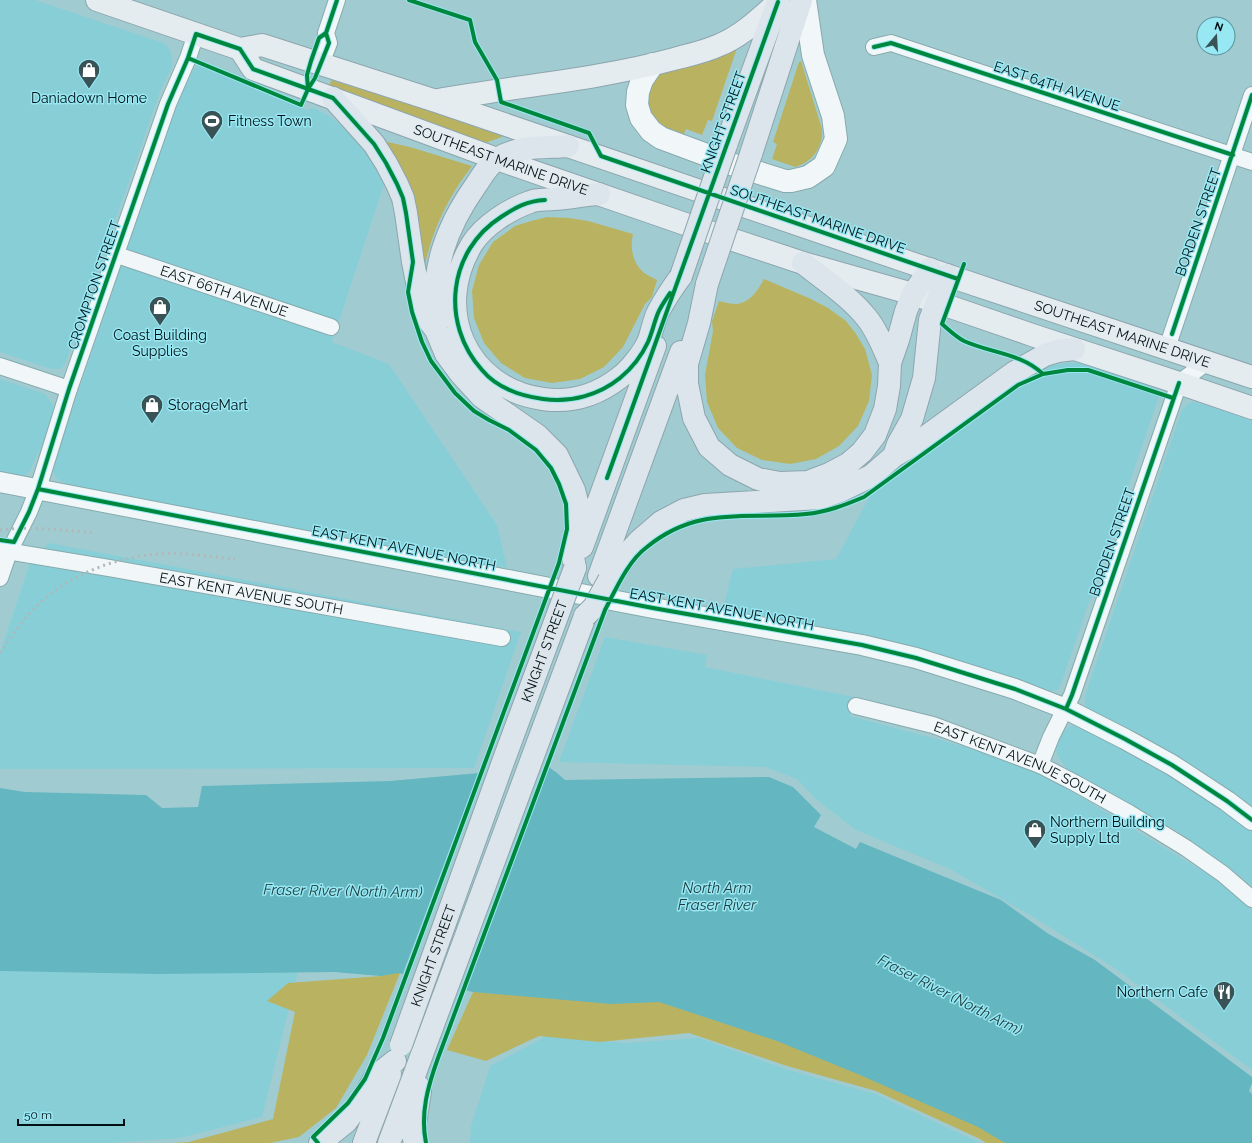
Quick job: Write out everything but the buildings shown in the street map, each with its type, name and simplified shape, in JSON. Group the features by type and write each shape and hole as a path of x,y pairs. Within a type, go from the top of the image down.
{"highway":[{"path":"604,578 751,154 801,0"},
{"name":"KNIGHT STREET","path":"364,1143 575,568 779,1"},
{"path":"333,98 374,144 397,184 403,198 423,313 436,330 446,354 460,374 482,397 537,435 557,455 574,490 578,506 575,539 572,551 575,568"},
{"path":"436,330 434,311 435,285 442,250 449,229 487,169 497,159 516,151 568,146"},
{"path":"599,194 531,201 513,209 491,224 473,243 460,268 455,290 455,313 460,333 466,347 482,371 497,383 515,392 530,397 549,400 574,400 592,394 620,378 633,364 648,342 658,312 681,276"},
{"path":"803,263 847,298 866,317 878,335 890,363"},
{"path":"706,284 699,323 687,364 687,384 694,418 709,447 730,465 758,479 780,483 808,482 829,474 848,464 862,452 875,435 885,409 889,386 890,363 906,311 913,294 938,272"},
{"path":"894,456 898,444 912,419 924,378 930,320 936,302 938,272"},
{"path":"604,578 640,540 661,522 684,510 705,504 820,498 840,491 871,476 894,456 920,441 1014,372 1045,355 1058,351 1074,349"},
{"name":"KNIGHT STREET","path":"389,1143 585,616 594,607 604,578"},
{"path":"320,1143 346,1122 364,1099 376,1076 398,1053"},
{"path":"415,1143 413,1135 420,1092 419,1062"}],"main road":[{"name":"SOUTHEAST MARINE DRIVE","path":"97,0 240,49 262,45 436,101 1252,377"},
{"path":"653,64 642,80 638,92 637,105 641,118 651,131 661,138 724,162 785,181 808,177 824,166 836,139 833,116 813,55 805,0"},
{"path":"436,101 610,74 653,64 717,46 747,30 779,1"},
{"name":"SOUTHEAST MARINE DRIVE","path":"240,49 253,69 497,159 803,263 913,294 1252,408"}],"street":[{"path":"316,62 329,43 326,33 337,0"},
{"name":"CROMPTON STREET","path":"0,578 4,551 29,512 38,489 69,389 117,255 168,104 188,58 196,34"},
{"name":"EAST 64TH AVENUE","path":"874,47 891,43 1252,162"},
{"name":"BORDEN STREET","path":"1167,348 1252,95"},
{"name":"EAST 66TH AVENUE","path":"117,255 331,327"},
{"path":"1179,383 1207,362"},
{"path":"0,366 69,389"},
{"name":"BORDEN STREET","path":"1040,766 1051,737 1072,695 1179,383"},
{"name":"EAST KENT AVENUE NORTH","path":"0,482 653,608 862,645 916,658 965,672 1015,689 1066,709 1125,739 1172,766 1227,801 1252,820"},
{"name":"EAST KENT AVENUE SOUTH","path":"4,551 109,568 502,638"},
{"name":"EAST KENT AVENUE SOUTH","path":"856,706 933,725 1040,766 1075,783 1115,805 1186,848 1223,874 1252,899"}],"shaded area":[{"path":"0,0 35,0 166,44 172,57 172,67 161,89 66,362 62,368 59,369 51,369 0,352"},
{"path":"737,48 712,121 708,120 702,135 686,129 684,134 663,127 656,121 651,115 647,106 650,83 662,72"},
{"path":"801,61 822,129 822,136 819,148 812,158 795,167 772,159 777,144 773,142 799,62"},
{"path":"201,62 287,96 291,99 293,104 306,110 314,108 329,116 357,138 386,178 332,342 389,364 497,525 507,568 87,489 68,485 56,478 53,466 166,133 182,93 194,69"},
{"path":"331,80 482,126 501,134 502,137 485,143 376,104 330,85"},
{"path":"383,141 410,147 472,166 459,184 443,213 434,233 425,265"},
{"path":"547,217 588,221 633,234 632,249 636,264 644,273 657,280 652,297 645,304 623,347 604,367 580,379 552,383 525,378 501,363 484,343 474,318 472,291 479,265 493,242 515,226"},
{"path":"764,279 828,308 846,321 865,349 872,375 869,401 858,426 839,446 816,459 790,464 762,460 737,448 718,428 707,402 705,375 713,331 712,321 719,301 736,304 741,303 749,299"},
{"path":"1066,363 1084,363 1150,385 1156,389 1159,396 1058,690 1051,691 907,645 723,608 733,569 836,559 876,485 1028,374 1048,366"},
{"path":"0,379 45,394 53,405 53,411 40,451 36,456 31,470 22,478 0,475"},
{"path":"1195,402 1252,420 1252,812 1176,757 1143,737 1088,709 1085,704 1085,696 1182,410 1189,403"},
{"path":"49,543 521,632 474,768 0,769 0,653 31,560"},
{"name":"Northern Building Supply Ltd","path":"605,637 707,655 705,667 854,697 850,716 977,750 1048,777 1214,878 1252,910 1252,1070 1116,969 1035,918 950,869 856,830 817,800 797,779 765,767 559,762"},
{"path":"1073,725 1118,746 1167,773 1252,831 1252,886 1174,829 1068,770 1057,755 1056,747 1063,732"},
{"path":"403,960 611,973 1034,1143 986,1143 876,1091 787,1066 689,1033 600,1042 539,1036 486,1061 447,1050 473,992 400,973 367,1055 336,1108 299,1137 270,1143 173,1143 189,1142 273,1119 295,1012 267,1001 288,983 381,976"},
{"path":"0,971 156,974 298,972 262,1117 180,1138 110,1143 0,1143"},
{"path":"547,1036 624,1043 699,1038 788,1070 875,1094 980,1143 470,1143 471,1127 490,1066"}],"water":[{"name":"North Arm Fraser River","path":"542,762 565,780 769,777 793,787 821,815 814,827 856,849 860,842 1001,900 1047,933 1095,960 1252,1077 1252,1083 1249,1091 1252,1094 1252,1143 1005,1143 978,1127 860,1075 777,1041 659,1002 611,1004 473,992 399,973 381,976 334,972 156,974 0,971 0,788 25,792 146,795 162,808 198,807 202,786 390,781 502,771"}],"pier":[{"path":"520,752 543,760 549,765 465,992 402,976 479,771 501,769"}],"railway":[{"path":"0,530 35,528 94,533"},
{"path":"0,653 21,623 42,601 56,590 88,572 123,560 159,554 187,554 235,559"}],"cycle path":[{"path":"188,58 301,105 315,78 329,43 326,33 337,0"},
{"path":"409,0 470,20 475,42 497,80 501,102 589,133 601,156 958,279"},
{"path":"607,478 778,2"},
{"path":"308,89 307,75 311,61 319,38 326,33"},
{"path":"0,540 14,542 29,512 38,489 69,389 168,104 188,58 196,34 240,49 253,69 333,98 374,144 386,163 403,198 413,262 408,292 412,312 422,342 431,361 455,393 474,411 509,430 536,450 551,468 559,484 566,504 567,529 559,563 383,1038 365,1079 348,1103 313,1137 318,1143"},
{"path":"874,47 891,43 1233,155"},
{"path":"1172,334 1252,95"},
{"path":"545,200 522,205 501,217 483,231 470,249 461,268 456,289 456,310 460,331 469,351 482,370 495,382 518,393 535,398 553,400 574,399 603,389 620,378 632,366 646,347 659,310 670,293"},
{"path":"964,264 942,324 964,341 1015,357 1034,367 1043,374"},
{"path":"426,1143 424,1132 426,1100 438,1058 605,610 623,576 640,553 666,534 685,525 704,520 723,517 806,514 821,512 864,497 1018,385 1043,374 1068,370 1088,370 1173,398"},
{"path":"1066,709 1179,383"},
{"path":"38,489 653,608 862,645 916,658 1015,689 1066,709 1172,765 1227,801 1252,820"}],"place":[{"name":"Daniadown Home","path":"89,90"},
{"name":"Fitness Town","path":"212,140"},
{"name":"Coast Building Supplies","path":"160,326"},
{"name":"StorageMart","path":"152,424"},
{"name":"Northern Building Supply Ltd","path":"1035,850"},
{"name":"Northern Cafe","path":"1224,1012"}],"water label":[{"name":"Fraser River (North Arm)","path":"343,891"},
{"name":"Fraser River (North Arm)","path":"950,995"}]}
